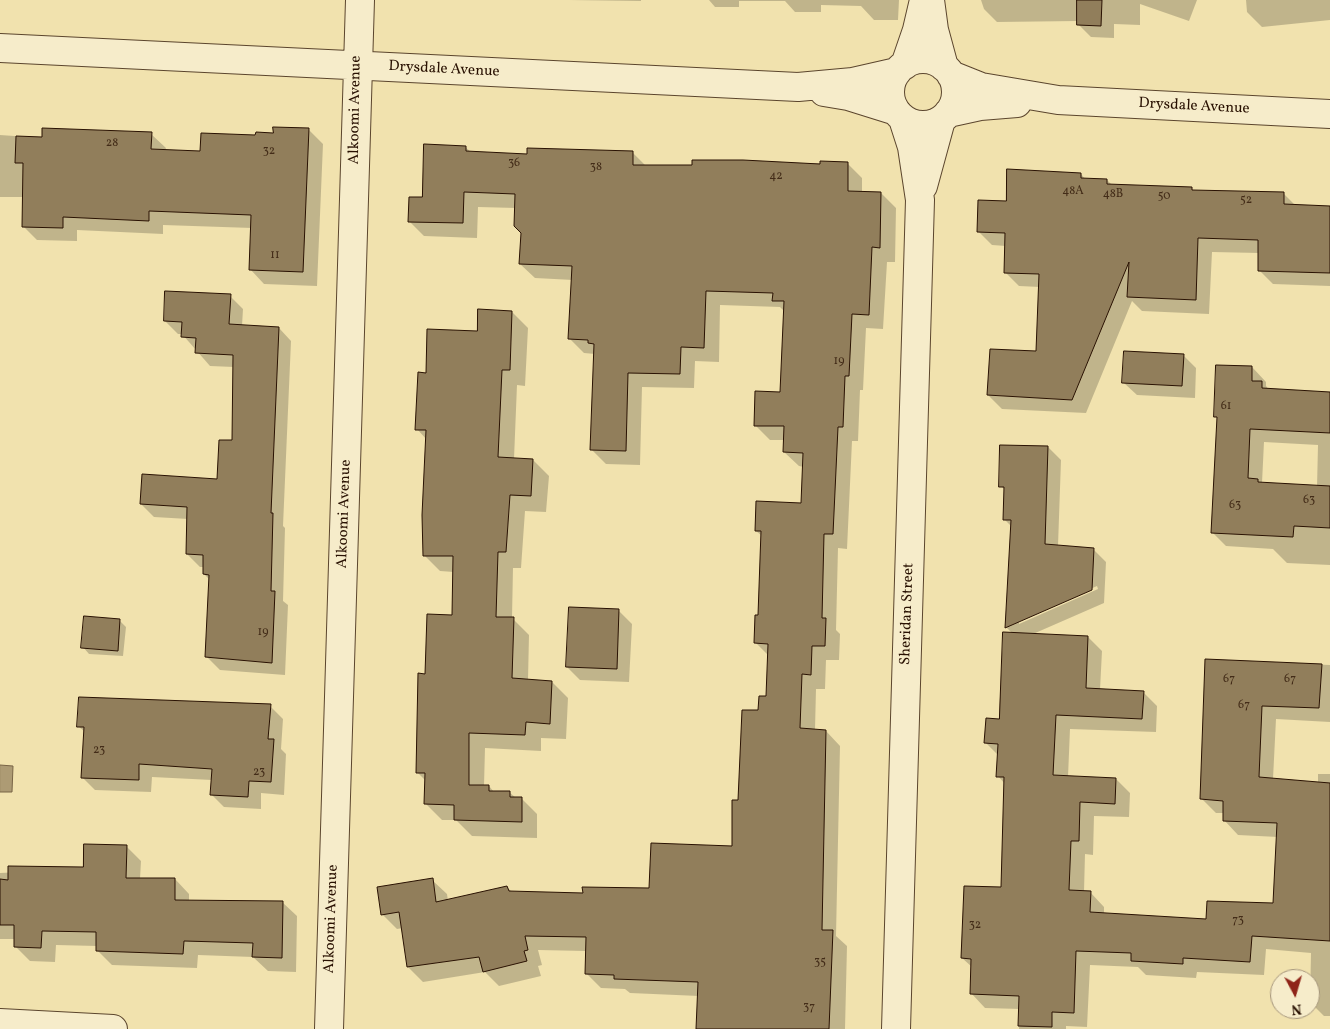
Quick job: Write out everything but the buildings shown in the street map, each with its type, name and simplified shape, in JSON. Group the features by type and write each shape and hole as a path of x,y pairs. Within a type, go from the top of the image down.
{"street":[{"name":"Alkoomi Avenue","path":"329,1029 360,0"},
{"path":"924,0 917,30 890,92 899,115 922,125 945,117 956,95 955,85 948,71 934,30 930,0"},
{"name":"Drysdale Avenue","path":"0,48 798,87 848,96 899,115"},
{"path":"901,68 925,59 936,62 948,71"},
{"name":"Drysdale Avenue","path":"798,87 852,82 901,68"},
{"name":"Drysdale Avenue","path":"948,71 982,87 1058,100 1330,114"},
{"name":"Drysdale Avenue","path":"945,117 980,106 1058,100"},
{"name":"Sheridan Street","path":"896,1029 920,200 912,147 899,115"},
{"name":"Sheridan Street","path":"920,200 945,117"},
{"path":"0,1023 113,1029"}],"shaded area":[{"path":"0,765 13,766 12,792 0,792"}]}
